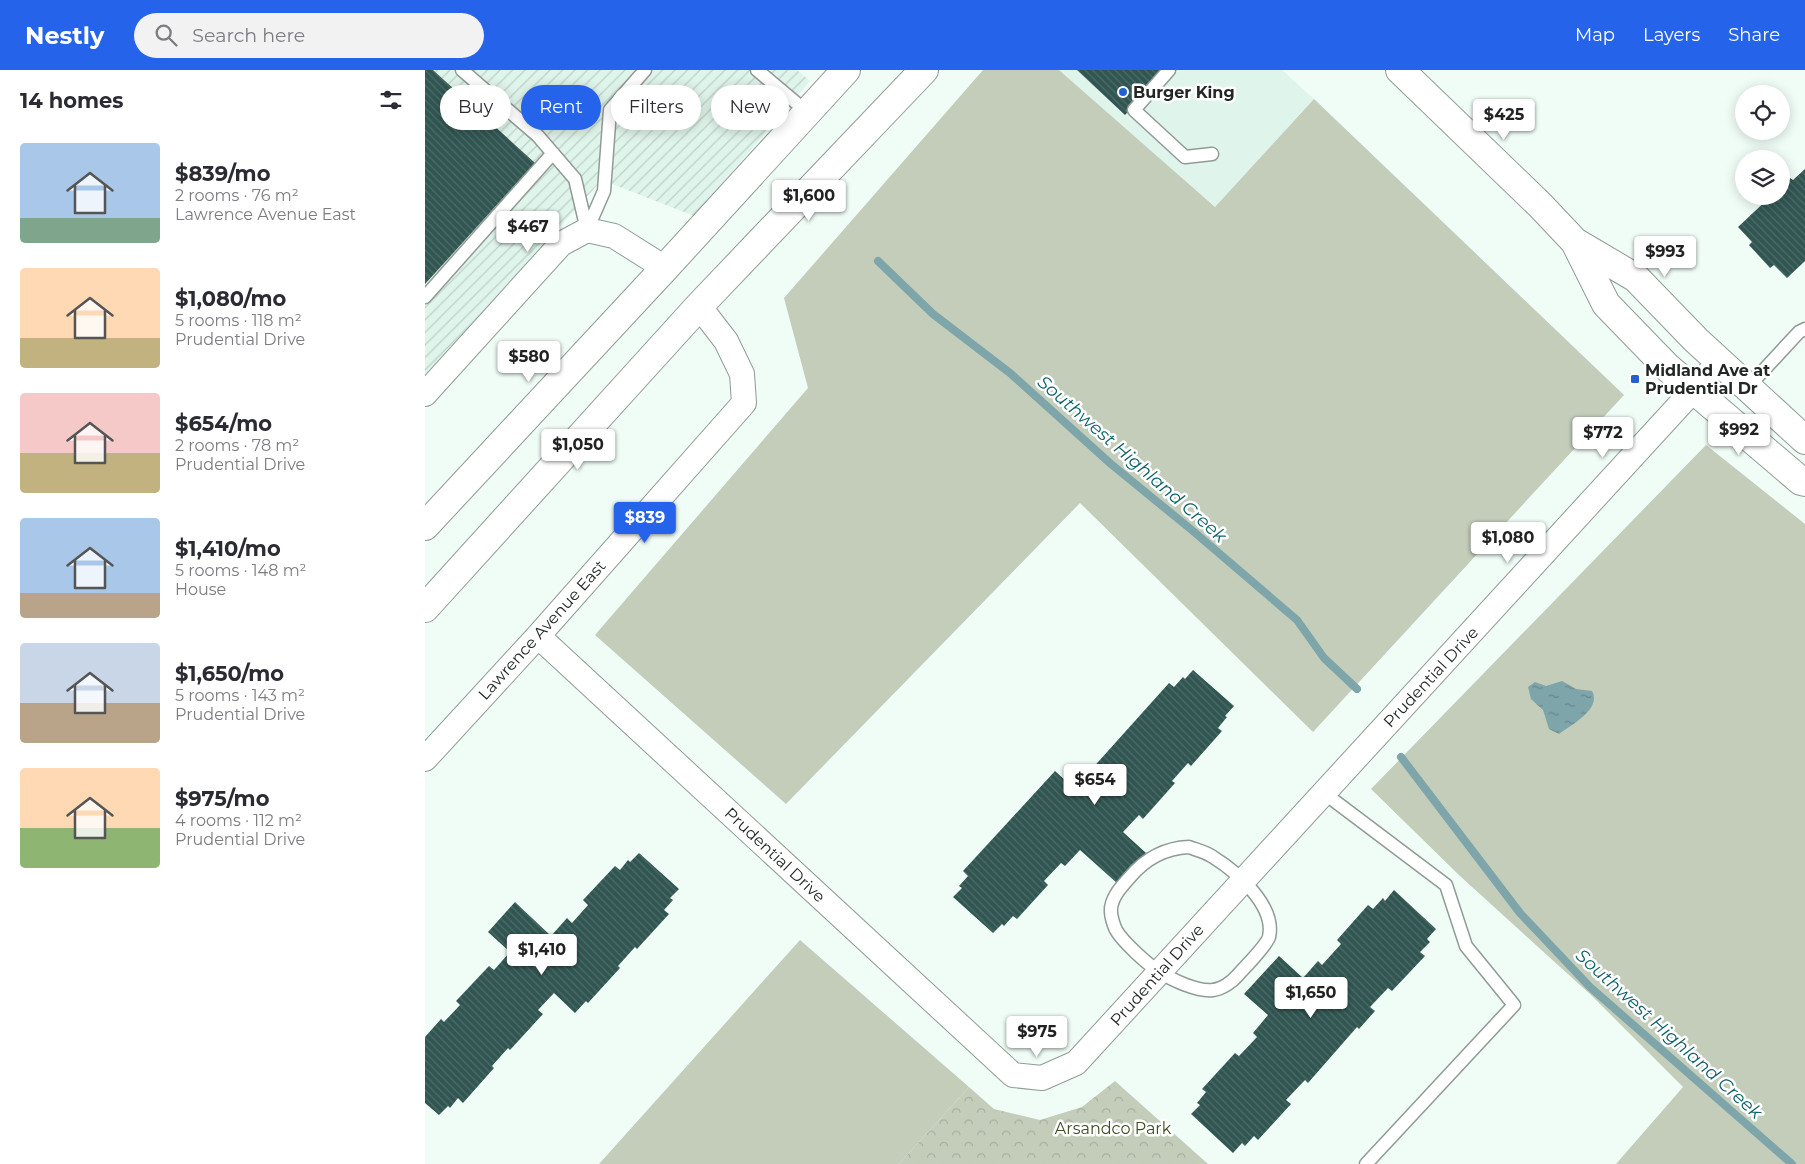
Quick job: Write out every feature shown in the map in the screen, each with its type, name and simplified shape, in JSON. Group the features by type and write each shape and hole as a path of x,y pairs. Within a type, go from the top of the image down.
{"main road":[{"path":"425,526 846,70"},
{"path":"425,608 699,306 924,70"},
{"path":"1400,70 1540,205 1575,242 1636,278 1696,340 1805,440"},
{"path":"1575,242 1606,304 1667,367 1801,481 1805,482"}],"street":[{"path":"427,388 561,244 587,230 614,236 665,268"},
{"name":"Lawrence Avenue East","path":"425,759 538,636 743,403 742,374 726,341 699,306"},
{"name":"Prudential Drive","path":"538,636 1013,1075 1042,1078 1076,1063 1719,361"}],"lane":[{"path":"462,70 538,136 575,179 587,230"},
{"path":"587,230 604,191 610,110 645,70"},
{"path":"757,70 807,112"},
{"path":"1169,70 1134,110 1185,157 1212,154"},
{"path":"425,297 553,153"},
{"path":"1748,387 1799,332 1805,329"},
{"path":"1324,793 1446,885 1466,946 1514,1005 1366,1164"},
{"path":"1189,847 1212,856 1243,881 1257,896 1266,911 1270,925 1268,939 1234,980 1224,987 1213,990 1197,989 1159,972 1126,942 1116,930 1111,912 1114,898 1139,867 1153,856 1175,848 1189,847"}],"shaded area":[{"path":"425,70 797,70 810,81 789,105 789,85 711,85 711,130 768,130 694,216 602,180 425,375"},
{"path":"1059,70 1282,70 1314,99 1215,207"}],"green space":[{"path":"983,70 1059,70 1215,207 1314,99 1624,395 1313,732 1080,503 786,804 595,635 808,388 784,298"},
{"path":"1706,445 1805,524 1805,1164 1616,1164 1683,1087 1591,995 1460,876 1371,789"},
{"path":"800,940 969,1087 899,1164 599,1164"},
{"name":"Arsandco Park","path":"1115,1081 1208,1164 899,1164 969,1087 994,1109 1040,1120 1082,1107"}],"water":[{"path":"1562,681 1576,689 1592,691 1594,698 1593,704 1584,716 1559,734 1549,729 1543,710 1531,699 1528,687 1535,682 1546,686"}],"building":[{"path":"425,70 433,70 449,85 440,85 440,130 499,130 535,163 425,284"},
{"name":"Burger King","path":"1077,70 1166,70 1125,115"},
{"path":"1805,169 1805,261 1787,278 1774,265 1770,268 1749,245 1752,242 1738,227 1761,205 1790,205 1790,178 1793,180"},
{"path":"1193,670 1234,706 1218,728 1222,731 1191,766 1188,763 1172,781 1175,783 1143,819 1139,815 1123,832 1146,853 1118,884 1080,850 1065,866 1061,863 1044,881 1048,885 1017,919 1013,916 1004,926 1002,924 993,933 953,897 962,888 959,886 968,876 963,871 1055,771 1079,793 1095,775 1090,771 1169,683 1174,687"},
{"path":"639,853 679,889 670,898 673,900 664,910 669,914 637,949 635,947 618,966 620,968 588,1003 586,1001 575,1013 554,993 538,1010 543,1014 510,1050 508,1048 492,1066 494,1068 463,1103 458,1098 450,1108 448,1106 439,1115 425,1103 425,1037 441,1019 444,1022 460,1005 456,1001 489,966 494,970 510,952 488,932 515,902 551,936 567,918 572,923 588,905 583,900 615,866 620,870 628,860 630,862"},
{"path":"1394,890 1436,929 1427,939 1430,942 1420,952 1425,956 1392,991 1388,988 1370,1007 1375,1011 1359,1029 1357,1027 1308,1083 1305,1080 1286,1100 1291,1104 1258,1140 1254,1136 1245,1146 1242,1143 1233,1153 1191,1114 1200,1105 1197,1103 1206,1092 1202,1089 1235,1053 1239,1056 1257,1037 1253,1033 1268,1015 1244,994 1279,956 1303,978 1318,961 1322,965 1341,944 1337,940 1368,905 1373,909 1383,898 1385,901"}],"waterway":[{"name":"Southwest Highland Creek","path":"878,261 933,314 1010,373 1111,464 1297,620 1324,658 1357,689"},
{"name":"Southwest Highland Creek","path":"1401,757 1520,913 1590,987 1792,1164"}],"place":[{"name":"Burger King","path":"1123,92"},
{"name":"Midland Ave at Prudential Dr","path":"1635,379"}]}
